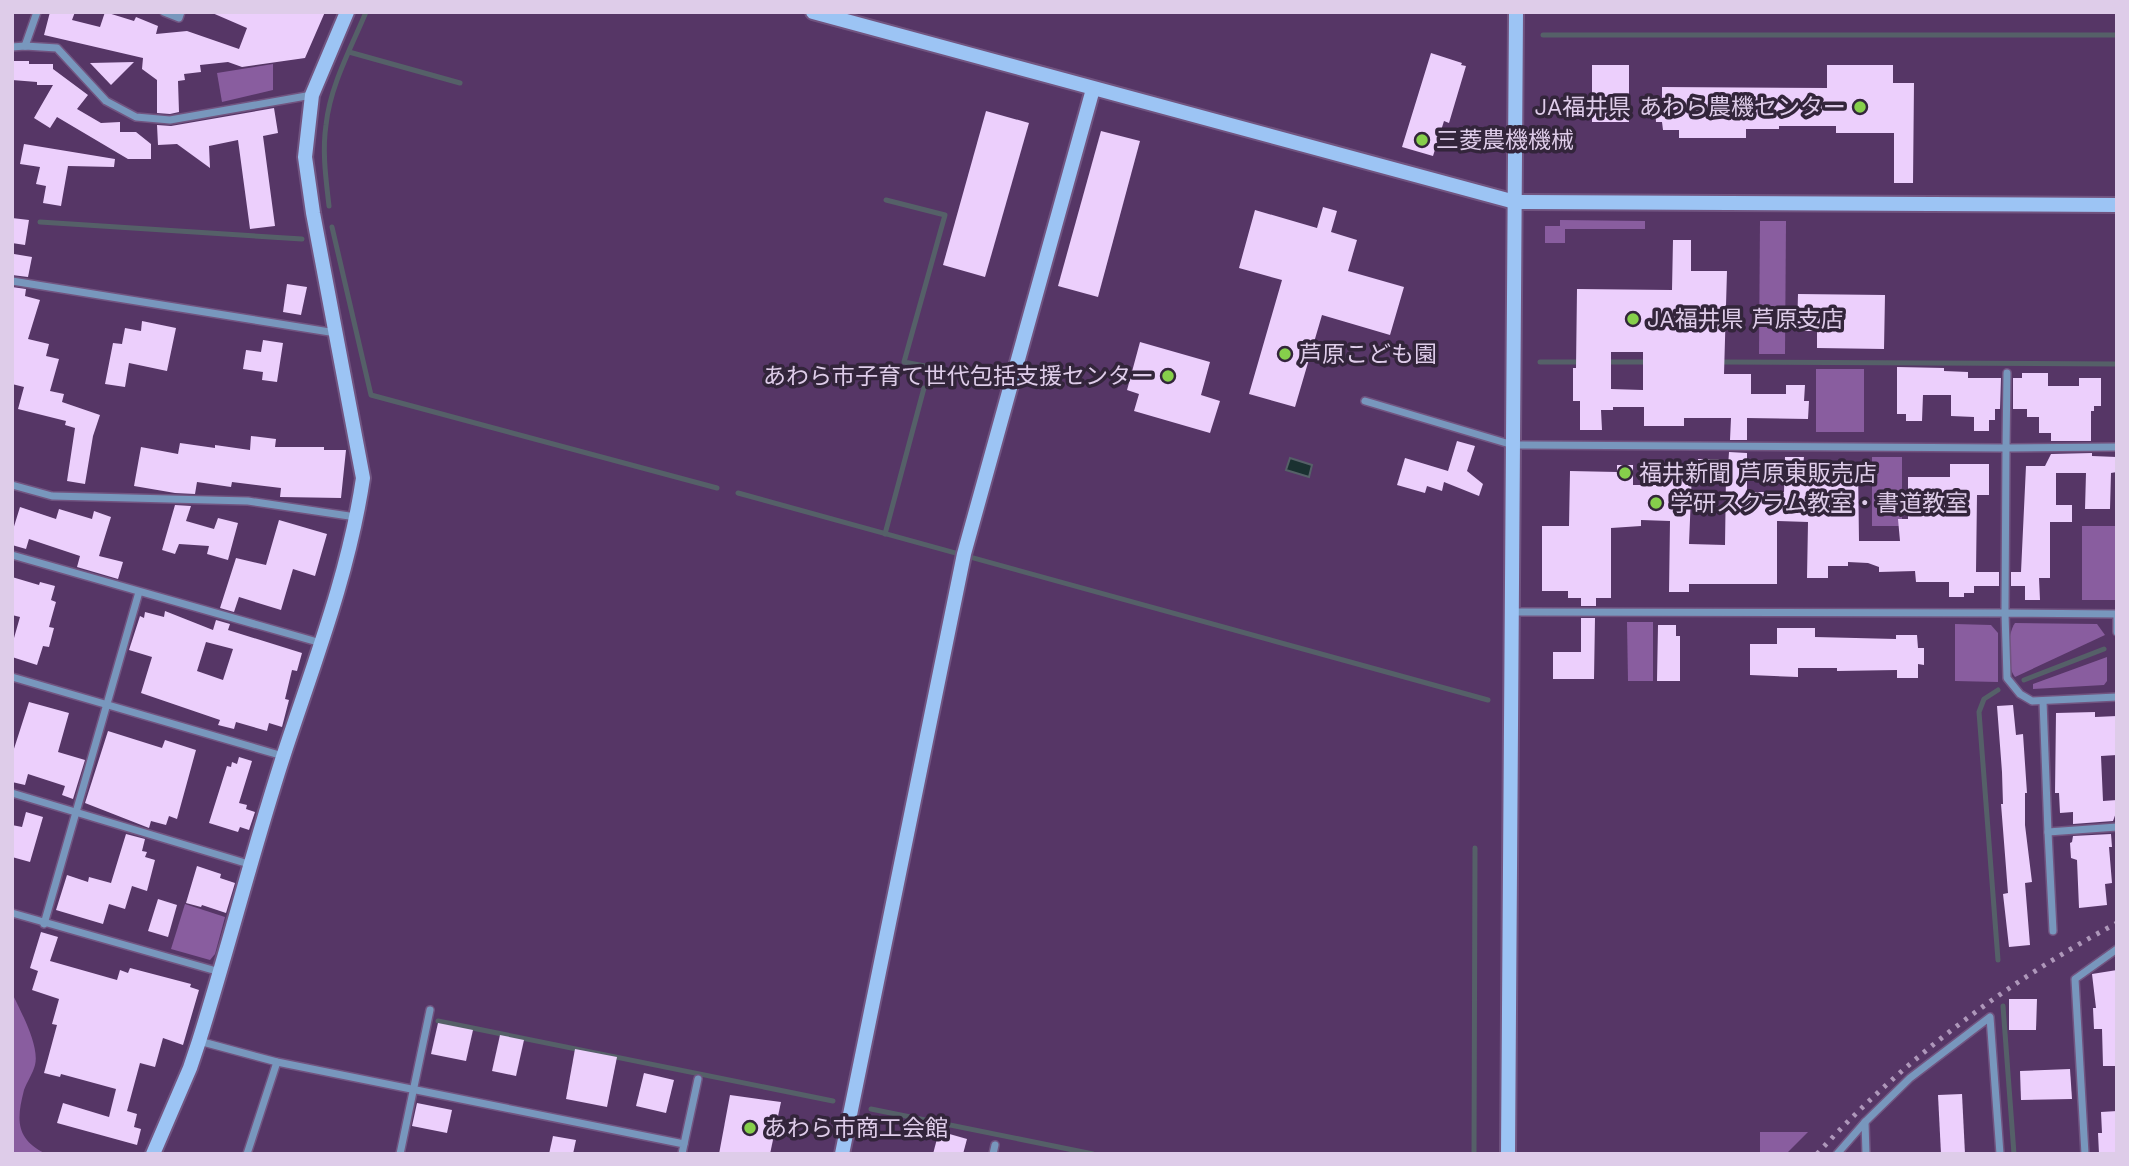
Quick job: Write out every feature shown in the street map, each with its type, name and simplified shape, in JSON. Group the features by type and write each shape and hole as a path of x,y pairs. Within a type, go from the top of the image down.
{"street":[{"path":"25,46 37,12"},
{"path":"164,12 179,18 181,12"},
{"path":"153,1154 199,1041 284,756 322,643 357,517 362,478 305,157 312,95 347,12"},
{"path":"813,12 1515,202 2117,205"},
{"path":"1508,1154 1514,612 1511,516 1516,12"},
{"path":"12,47 57,48 106,101 136,117 170,120 312,95"},
{"path":"842,1154 964,554 1093,89"},
{"path":"12,281 337,333"},
{"path":"2007,373 2007,678 2020,694 2032,701 2117,697"},
{"path":"1365,401 1513,445 2117,447"},
{"path":"12,485 52,496 248,501 357,517"},
{"path":"12,555 322,643"},
{"path":"44,923 139,592"},
{"path":"1514,612 2117,614 2117,632"},
{"path":"12,677 284,756"},
{"path":"2043,701 2053,931"},
{"path":"12,793 252,865"},
{"path":"2048,832 2117,827"},
{"path":"12,914 221,972"},
{"path":"2085,1154 2075,979 2117,949"},
{"path":"400,1154 430,1010"},
{"path":"1837,1154 1910,1078 1990,1017 2000,1154"},
{"path":"199,1041 277,1062 684,1144"},
{"path":"247,1154 277,1062"},
{"path":"682,1154 698,1079"},
{"path":"1865,1122 1866,1154"}],"shaded area":[{"path":"273,64 273,90 222,102 217,73"},
{"path":"1560,220 1645,221 1645,229 1565,229 1565,243 1545,243 1545,226 1560,226"},
{"path":"1760,221 1786,221 1785,354 1759,354"},
{"path":"1816,369 1864,369 1864,432 1816,432"},
{"path":"1872,457 1902,457 1902,526 1872,526"},
{"path":"1290,458 1312,465 1309,477 1286,470"},
{"path":"2082,526 2117,526 2117,600 2082,600"},
{"path":"1627,622 1653,622 1653,681 1628,681"},
{"path":"2015,623 2097,624 2105,635 2015,677 2010,665 2009,650 2010,635"},
{"path":"1955,624 1991,625 1998,633 1998,682 1955,681"},
{"path":"2107,657 2107,681 2104,685 2033,689 2033,684"},
{"path":"185,904 225,917 215,954 210,960 171,949"},
{"path":"12,993 28,1028 36,1057 21,1101 21,1128 29,1142 46,1154 12,1154"},
{"path":"1760,1132 1808,1132 1786,1154 1760,1154"}],"building":[{"path":"50,12 75,12 72,20 100,27 105,12 134,21 136,17 158,26 156,34 187,31 239,49 247,28 210,12 325,12 305,58 242,67 228,62 200,65 201,72 184,74 185,80 178,81 179,112 170,114 157,113 157,80 142,69 143,58 44,35"},
{"path":"1431,53 1466,66 1449,123 1444,121 1433,156 1402,147"},
{"path":"12,61 53,64 53,69 88,95 77,109 101,123 120,122 120,132 136,132 151,144 151,159 128,159 57,117 50,128 34,118 53,85 12,80"},
{"path":"134,62 111,85 90,63"},
{"path":"1592,65 1629,65 1629,122 1592,122"},
{"path":"1827,65 1893,65 1893,83 1914,83 1913,183 1894,183 1894,133 1836,133 1836,126 1779,126 1779,129 1746,129 1746,138 1679,138 1679,130 1663,130 1662,122 1656,122 1655,106 1662,106 1662,87 1827,88"},
{"path":"274,108 278,133 263,136 275,226 250,229 238,140 209,146 210,168 177,144 158,145 157,125 171,126"},
{"path":"986,111 1029,123 985,277 943,265"},
{"path":"1101,131 1140,141 1098,297 1058,286"},
{"path":"24,144 115,159 114,167 68,166 61,206 43,203 46,186 36,184 40,167 20,164"},
{"path":"1323,207 1337,211 1331,232 1357,240 1348,271 1404,287 1390,335 1322,315 1295,407 1249,394 1282,280 1239,268 1255,210 1317,228"},
{"path":"12,218 29,220 25,245 12,243"},
{"path":"1673,240 1691,240 1691,271 1727,271 1724,374 1751,374 1751,394 1786,394 1786,385 1805,385 1804,401 1809,401 1808,419 1747,418 1747,440 1730,440 1731,418 1684,418 1684,426 1644,426 1644,407 1613,407 1613,410 1601,410 1602,430 1580,430 1580,401 1573,401 1577,289 1672,290","holes":["1611,352 1643,352 1643,390 1611,389"]},
{"path":"14,254 32,257 28,277 12,275"},
{"path":"287,284 307,287 301,315 283,312"},
{"path":"12,287 26,289 25,296 40,300 28,339 49,344 46,356 59,359 50,391 64,394 62,402 100,415 93,436 85,484 67,481 75,428 65,425 66,421 18,409 24,387 12,384"},
{"path":"1798,294 1885,295 1884,349 1817,348 1817,331 1797,331"},
{"path":"142,321 176,328 167,371 129,363 125,387 105,384 113,343 122,344 125,328 141,331"},
{"path":"263,340 283,343 277,382 262,380 263,372 243,369 246,350 261,352"},
{"name":"あわら市子育て世代包括支援センター","path":"1140,342 1210,362 1201,395 1220,401 1210,433 1134,411 1139,394 1127,390"},
{"path":"1897,367 1944,368 1944,371 1968,372 1968,378 2001,378 2000,409 1995,409 1995,420 1989,420 1989,431 1974,431 1974,417 1951,416 1951,395 1923,395 1922,421 1906,421 1906,414 1897,414"},
{"path":"2022,373 2048,373 2048,386 2079,386 2079,378 2101,378 2101,406 2094,406 2094,411 2091,411 2091,441 2051,441 2051,433 2039,433 2039,417 2027,417 2027,409 2013,409 2013,378 2022,378"},
{"path":"251,436 276,439 275,447 346,450 341,498 280,497 281,488 232,482 231,487 197,482 195,494 134,486 141,447 178,454 180,443 250,450"},
{"path":"1457,441 1475,446 1467,471 1483,484 1479,496 1444,482 1442,491 1427,486 1425,493 1397,485 1405,458 1448,471"},
{"path":"1729,452 1747,453 1747,492 1784,492 1785,457 1804,457 1803,465 1858,466 1859,541 1900,541 1898,519 1908,519 1908,477 1950,477 1950,464 1989,464 1989,495 1977,495 1976,572 1999,572 1999,586 1974,586 1974,593 1964,593 1964,597 1949,597 1949,582 1916,582 1915,571 1879,572 1879,567 1868,563 1848,562 1848,566 1828,566 1828,578 1807,578 1808,522 1777,521 1777,584 1689,584 1689,592 1669,592 1670,521 1641,520 1641,526 1611,528 1611,598 1596,598 1596,606 1581,606 1581,598 1568,598 1568,591 1542,591 1542,526 1569,526 1570,471 1617,472 1617,465 1633,465 1633,485 1661,485 1661,481 1670,481 1670,471 1692,471 1689,544 1725,545 1726,475 1698,475 1698,459 1718,459 1728,467"},
{"path":"2092,453 2092,456 2117,457 2117,472 2111,473 2110,509 2085,509 2086,473 2056,473 2056,505 2072,505 2072,522 2050,522 2050,578 2039,578 2040,600 2025,600 2025,586 2011,586 2011,572 2021,572 2026,466 2045,466 2051,454"},
{"path":"175,505 191,506 186,521 214,529 218,518 238,523 228,560 207,554 209,546 179,544 175,554 162,550"},
{"path":"20,507 56,519 59,509 92,519 94,511 111,517 99,556 123,562 118,579 77,567 80,556 29,539 26,549 12,545 12,533"},
{"path":"279,520 327,534 315,576 293,569 281,610 239,597 234,612 220,608 236,558 266,565"},
{"path":"12,577 39,585 40,582 55,586 51,600 56,602 49,627 54,628 49,647 43,646 37,665 12,657 12,645 20,617 12,615"},
{"path":"165,611 213,630 216,620 230,624 228,630 302,653 297,671 292,670 285,699 289,700 282,727 269,723 267,731 236,722 234,729 218,725 220,720 141,693 152,657 129,650 140,616 144,618 145,612 164,617","holes":["206,642 233,649 223,680 197,671"]},
{"path":"1581,618 1595,618 1594,679 1553,679 1553,652 1581,652"},
{"path":"1658,625 1676,625 1676,636 1680,636 1680,681 1657,681"},
{"path":"1777,628 1815,628 1815,637 1896,639 1896,635 1917,635 1918,648 1924,648 1924,665 1918,664 1918,678 1897,678 1897,670 1837,671 1837,668 1798,668 1798,677 1750,675 1750,644 1777,644"},
{"path":"29,702 69,713 58,752 85,760 73,799 62,795 65,786 28,774 25,785 12,782 12,755"},
{"path":"2013,705 2016,735 2023,734 2027,793 2025,825 2032,882 2025,883 2030,945 2009,947 2003,894 2008,893 1997,706"},
{"path":"2095,712 2095,717 2117,716 2117,755 2101,756 2103,801 2117,800 2117,810 2113,821 2073,824 2073,812 2060,813 2059,793 2055,793 2056,713"},
{"path":"108,731 162,748 165,740 196,750 177,819 169,816 166,825 151,821 149,828 85,803"},
{"path":"239,757 252,761 239,803 247,805 246,809 255,812 249,830 240,827 238,832 209,823 227,766 231,767 232,762 237,764"},
{"path":"26,812 43,817 30,862 12,857 12,825 22,827"},
{"path":"126,834 145,839 142,851 147,852 145,857 155,860 147,891 132,886 125,909 109,904 103,924 56,910 67,875 88,882 89,877 111,883"},
{"path":"2111,834 2112,847 2109,847 2112,883 2105,884 2107,905 2079,908 2077,860 2071,858 2070,843 2073,836"},
{"path":"197,866 221,874 220,878 235,883 226,913 186,903"},
{"path":"158,899 177,905 168,937 148,931"},
{"path":"41,932 58,937 50,961 117,980 120,970 128,973 130,968 191,984 190,987 199,990 183,1045 163,1038 155,1067 140,1063 127,1111 137,1114 134,1127 141,1129 137,1145 57,1123 63,1103 109,1117 116,1089 61,1074 60,1077 44,1073 57,1025 52,1024 59,999 32,990 38,971 30,968"},
{"path":"2117,970 2117,1066 2103,1066 2102,1029 2094,1029 2093,1008 2096,1008 2092,974"},
{"path":"2009,999 2037,999 2036,1030 2009,1030"},
{"path":"438,1023 473,1030 466,1061 431,1054"},
{"path":"500,1035 524,1040 516,1076 492,1071"},
{"path":"575,1049 617,1057 607,1107 566,1099"},
{"path":"2070,1069 2072,1099 2021,1100 2020,1071"},
{"path":"644,1073 674,1080 666,1113 636,1106"},
{"path":"1962,1094 1965,1154 1941,1154 1938,1095"},
{"name":"あわら市商工会館","path":"730,1095 781,1102 770,1154 719,1154"},
{"path":"417,1103 452,1110 447,1133 412,1126"},
{"path":"2117,1111 2117,1153 2099,1154 2101,1112"},
{"path":"939,1131 967,1139 963,1154 933,1154"},
{"path":"553,1136 576,1140 573,1154 549,1154"}],"waterway":[{"path":"329,206 324,155 328,110 342,67 366,12"},
{"path":"1543,35 2117,35"},
{"path":"349,52 460,83"},
{"path":"886,200 945,215 904,362 930,367"},
{"path":"40,222 302,239"},
{"path":"332,227 371,395 717,488"},
{"path":"1540,362 1582,362"},
{"path":"1606,362 1649,362"},
{"path":"1718,362 2117,364"},
{"path":"885,534 924,388"},
{"path":"738,493 1488,700"},
{"path":"2024,680 2104,649"},
{"path":"1998,690 1984,699 1979,712 1998,960"},
{"path":"1474,1154 1475,848"},
{"path":"2003,1006 2014,1154"},
{"path":"438,1021 833,1101"},
{"path":"871,1109 1093,1154"}],"railway":[{"path":"1817,1154 1884,1087 1957,1026 2035,971 2117,923"}],"place":[{"name":"JA福井県 あわら農機センター","path":"1860,107"},
{"name":"三菱農機機械","path":"1422,140"},
{"name":"JA福井県 芦原支店","path":"1633,319"},
{"name":"芦原こども園","path":"1285,354"},
{"name":"あわら市子育て世代包括支援センター","path":"1168,376"},
{"name":"福井新聞 芦原東販売店","path":"1625,473"},
{"name":"学研スクラム教室・書道教室","path":"1656,503"},
{"name":"あわら市商工会館","path":"750,1128"}]}
